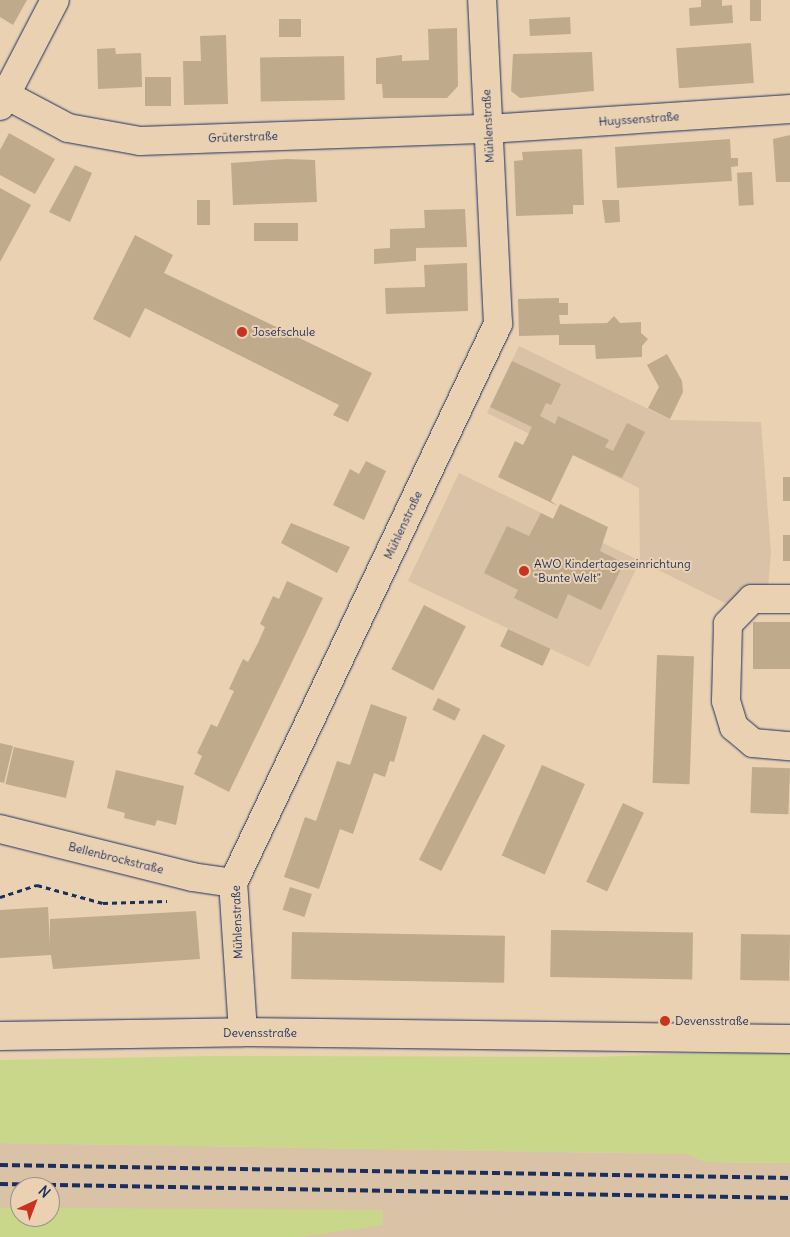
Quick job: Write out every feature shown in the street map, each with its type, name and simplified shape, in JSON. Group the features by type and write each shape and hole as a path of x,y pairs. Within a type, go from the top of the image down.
{"street":[{"path":"3,101 55,0"},
{"name":"Mühlenstraße","path":"243,1032 233,884 498,324 482,0"},
{"name":"Grüterstraße","path":"3,101 68,128 140,141 488,128"},
{"name":"Huyssenstraße","path":"488,128 790,109"},
{"path":"790,599 752,599 728,624 726,701 734,727 753,743 790,746"},
{"name":"Bellenbrockstraße","path":"0,829 192,877 233,884"},
{"name":"Devensstraße","path":"0,1036 243,1032 790,1039"}],"path":[{"path":"0,897 37,885 103,903 165,902 177,898 192,877"}],"shaded area":[{"path":"519,346 671,420 761,422 771,552 768,587 729,605 640,561 639,488 487,413"},
{"name":"AWO Kindertageseinrichtung \"Bunte Welt\"","path":"459,473 640,561 589,667 408,581"},
{"path":"0,1143 687,1154 706,1162 790,1163 790,1237 0,1237"}],"green space":[{"path":"790,1050 790,1163 706,1162 687,1154 0,1143 0,1060 210,1056 593,1057"},
{"path":"0,1208 10,1208 10,1227 60,1227 60,1208 383,1210 383,1225 301,1237 0,1237"}],"building":[{"path":"0,0 27,0 13,25 0,17"},
{"path":"701,0 722,0 722,6 732,5 733,23 690,26 689,8 701,7"},
{"path":"750,0 761,0 761,21 750,21"},
{"path":"570,17 571,34 530,36 529,19"},
{"path":"279,19 301,19 301,37 279,37"},
{"path":"457,28 458,86 447,98 383,98 382,84 376,84 376,58 402,55 402,61 429,60 428,29"},
{"path":"226,35 228,104 184,105 183,61 201,61 200,36"},
{"path":"751,43 754,83 679,88 676,48"},
{"path":"115,48 116,54 141,53 142,87 98,89 97,49"},
{"path":"592,52 594,91 520,98 511,91 513,54"},
{"path":"344,56 345,100 261,101 260,57"},
{"path":"145,77 171,77 171,106 145,106"},
{"path":"9,133 55,159 35,194 0,175 0,150"},
{"path":"790,135 790,182 776,182 773,139"},
{"path":"730,139 731,158 738,158 738,166 731,167 732,181 617,188 615,147"},
{"path":"582,149 584,205 573,205 573,214 516,216 514,161 523,160 522,152"},
{"path":"286,159 315,160 317,202 233,205 231,163"},
{"path":"75,165 92,173 70,222 49,212"},
{"path":"752,172 754,205 739,206 737,173"},
{"path":"0,188 31,205 0,262"},
{"path":"197,200 210,200 210,225 197,225"},
{"path":"602,200 619,200 620,222 605,223"},
{"path":"465,209 467,247 416,248 416,261 374,264 374,249 390,248 390,229 425,228 424,210"},
{"path":"254,223 298,223 298,241 254,241"},
{"name":"Josefschule","path":"135,235 173,255 164,273 372,373 348,422 333,415 339,405 145,308 130,338 93,319"},
{"path":"467,263 468,311 386,314 385,288 425,287 424,265"},
{"path":"559,298 559,303 568,303 568,315 559,315 560,324 607,323 614,316 620,323 641,322 641,333 648,339 642,346 642,357 596,359 595,345 559,345 559,335 519,336 518,299"},
{"path":"667,354 682,381 683,392 670,419 648,408 659,387 647,365"},
{"path":"512,361 561,384 551,405 546,403 540,416 555,424 558,416 609,440 605,447 613,451 627,423 645,432 622,478 573,455 551,501 558,506 498,477 515,441 523,445 532,427 490,407"},
{"path":"366,461 386,471 364,520 333,505 350,469 359,474"},
{"path":"783,477 790,477 790,501 783,501"},
{"path":"560,504 608,527 600,551 624,563 601,610 568,594 557,619 514,598 518,590 484,573 507,526 529,536 541,513 553,519"},
{"path":"291,523 350,547 337,573 281,543"},
{"path":"783,535 790,535 790,561 783,561"},
{"path":"287,581 323,598 229,792 194,774 202,756 197,753 211,724 217,727 234,691 229,689 243,659 248,662 265,627 260,624 273,596 279,599"},
{"path":"424,605 466,626 433,690 391,669"},
{"path":"753,622 790,622 790,669 753,669"},
{"path":"508,629 551,649 543,666 500,646"},
{"path":"657,655 694,656 690,784 653,783"},
{"path":"438,698 460,709 455,721 432,710"},
{"path":"371,704 407,717 394,762 390,761 385,777 374,773 353,834 340,829 319,889 284,877 305,817 316,821 337,761 350,765"},
{"path":"483,734 505,745 441,871 419,860"},
{"path":"0,743 13,746 4,783 0,782"},
{"path":"14,747 74,761 66,798 5,784"},
{"path":"542,765 585,784 545,875 502,855"},
{"path":"752,767 790,768 788,814 750,813"},
{"path":"116,770 184,786 176,825 157,820 155,826 124,818 125,813 107,808"},
{"path":"623,803 644,813 607,892 586,882"},
{"path":"290,887 312,894 304,917 283,910"},
{"path":"48,907 50,944 50,919 196,911 200,959 53,969 51,955 0,958 0,910"},
{"path":"551,930 693,932 692,979 550,977"},
{"path":"292,932 505,936 504,983 291,979"},
{"path":"741,934 790,935 789,981 740,980"}],"railway":[{"path":"0,1165 790,1178"},
{"path":"0,1184 790,1198"}],"place":[{"name":"Josefschule","path":"242,332"},
{"name":"AWO Kindertageseinrichtung \"Bunte Welt\"","path":"524,571"},
{"name":"Devensstraße","path":"665,1021"}]}
